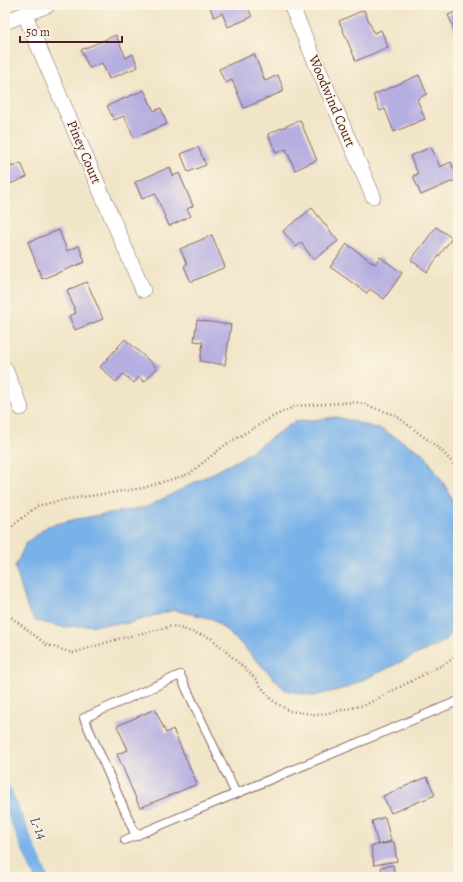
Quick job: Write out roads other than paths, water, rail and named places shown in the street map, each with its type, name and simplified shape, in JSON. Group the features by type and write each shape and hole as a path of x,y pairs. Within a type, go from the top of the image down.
{"street":[{"path":"5,22 48,5"},
{"name":"Woodwind Court","path":"291,5 373,196"},
{"name":"Piney Court","path":"24,14 143,290"},
{"path":"5,369 21,408"}],"lane":[{"path":"136,836 84,718 180,675 236,794"},
{"path":"125,840 458,701"}],"water":[{"path":"337,417 383,430 424,454 449,492 458,518 458,623 445,641 346,688 313,696 285,690 238,641 213,619 174,610 129,623 64,627 35,621 28,610 15,567 26,543 48,526 77,519 147,507 240,459 294,422"}],"waterway":[{"name":"L-14","path":"5,793 41,877"}]}
